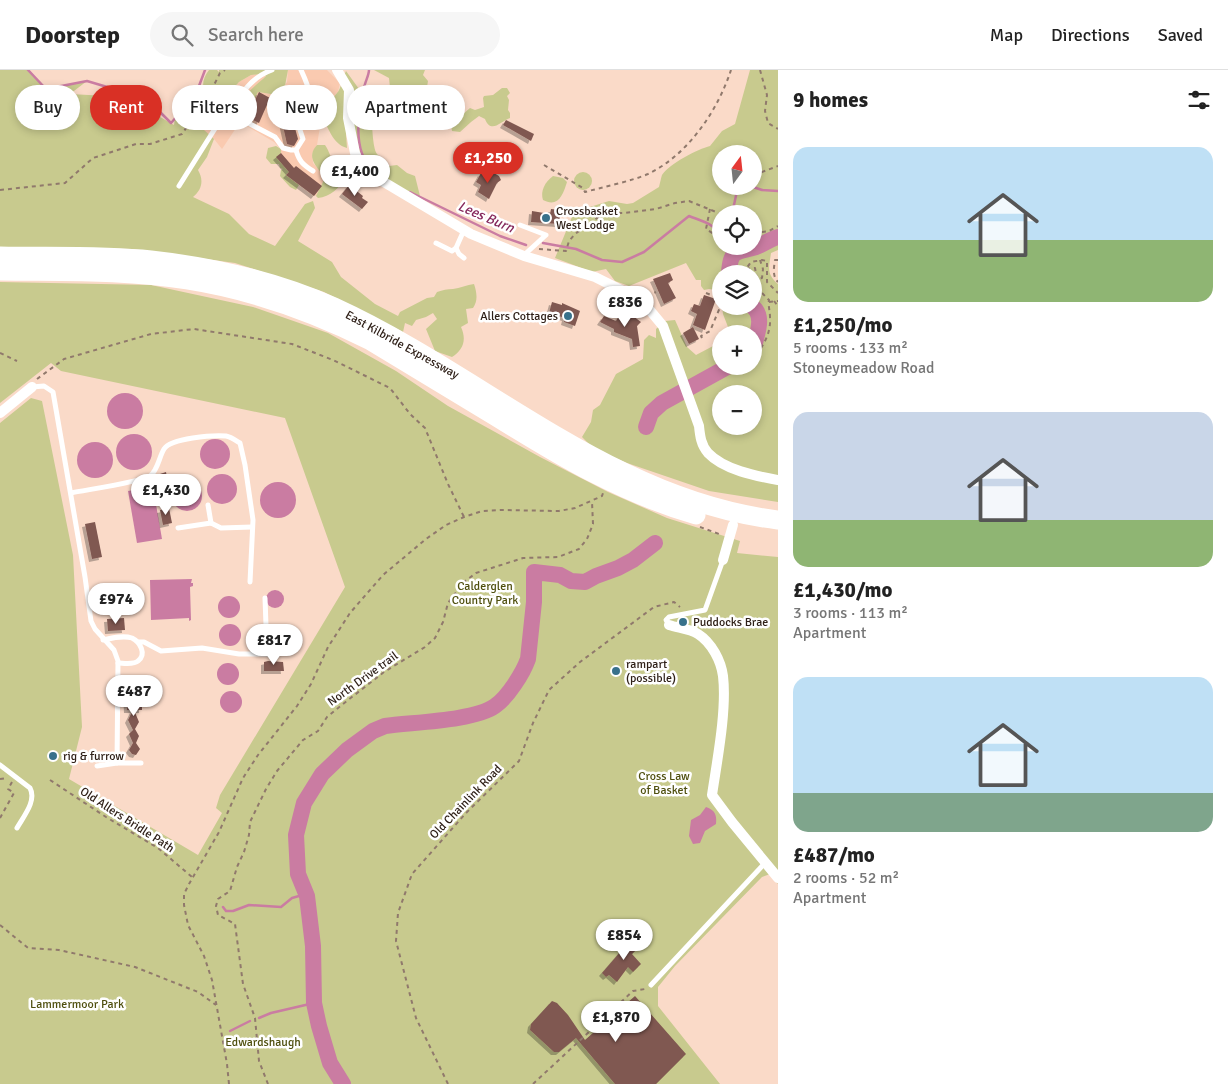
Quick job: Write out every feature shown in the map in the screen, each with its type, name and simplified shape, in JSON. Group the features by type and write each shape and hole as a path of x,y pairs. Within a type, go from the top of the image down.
{"highway":[{"name":"East Kilbride Expressway","path":"0,256 150,260 215,269 292,290 370,325 470,382 550,432 630,476 685,499 732,512 778,520"},
{"name":"East Kilbride Expressway","path":"0,271 108,273 178,278 220,286 281,302 339,325 371,341 554,454 601,478 732,531 778,533"}],"street":[{"path":"337,70 349,90 348,118 355,153 360,164 377,179 464,230 496,245 527,252 609,282 632,295 648,308 663,326 699,426 700,440 707,452 727,466 742,472 778,480"},
{"path":"0,413 32,387"},
{"path":"723,560 732,531"},
{"path":"669,625 698,634 714,651 720,663 723,677 722,709 712,795 778,878"}],"lane":[{"path":"248,85 262,74 272,70"},
{"path":"301,70 312,102 312,111 310,120 298,124 303,138 296,150 298,159 302,164 313,171"},
{"path":"257,127 275,137 283,148 296,150"},
{"path":"179,186 214,130"},
{"path":"520,225 546,235 527,252"},
{"path":"436,243 450,250 456,248 464,230"},
{"path":"456,248 464,258"},
{"path":"32,387 44,386 54,392 85,578 90,621 103,640 114,650 118,663 117,763"},
{"path":"71,493 150,476 161,457 163,449 170,443 206,436 228,436 240,443 245,465 252,527 250,582"},
{"path":"208,504 211,523"},
{"path":"178,528 211,523 221,528 252,527"},
{"path":"669,625 666,620 669,617 705,610 723,560"},
{"path":"265,598 267,654"},
{"path":"103,640 130,638 138,642 144,642 161,651 202,648 240,654 275,654"},
{"path":"118,663 138,662 142,653 138,642"},
{"path":"97,766 117,763 141,763"},
{"path":"0,765 30,788 33,794 17,828"},
{"path":"651,985 765,863"}],"path":[{"path":"0,190 65,183 93,158 136,144 150,144 182,134 209,95 220,74 225,70"},
{"path":"544,165 578,185 585,192 647,174 677,153 704,124 723,92 732,70"},
{"path":"760,70 767,95 765,111 768,123 778,130"},
{"path":"762,172 778,166"},
{"path":"527,252 566,251 569,242 584,227 597,218 612,213 624,214 689,201 710,209 706,229 712,233"},
{"path":"762,232 769,231 778,226"},
{"path":"760,260 762,264 762,276"},
{"path":"747,265 748,263 760,260 767,261 767,282 778,293"},
{"path":"778,260 775,260 774,270 775,278 778,282"},
{"path":"645,297 656,292"},
{"path":"762,292 768,298 770,318 769,331 762,347"},
{"path":"706,293 712,296"},
{"path":"774,301 778,306"},
{"path":"769,302 778,301"},
{"path":"702,338 701,336 710,331 717,315"},
{"path":"32,387 37,378 64,359 150,334 194,329 292,344 333,360 390,388 410,414 425,428 464,517"},
{"path":"0,353 17,361"},
{"path":"229,1084 227,1064 208,968 185,915 184,894 219,832 243,778 258,755 297,706 311,684 328,648 350,613 366,593 401,559 426,539 446,525 482,511 575,508 602,496 603,491"},
{"name":"North Drive trail","path":"268,1084 259,1061 254,1018 243,984 235,924 218,915 216,906 218,899 230,891 249,835 250,822 266,789 277,771 303,740 318,732 327,717 384,672 425,647 435,638 443,622 448,603 464,582 476,572 524,558 558,557 579,549 587,539 593,524 592,501"},
{"path":"696,525 732,531"},
{"name":"Old Chainlink Road","path":"448,1084 416,1018 396,941 398,913 412,874 466,813 519,761 533,723 549,690 580,662 654,608 674,602 684,612"},
{"path":"0,772 12,781 8,789 14,793 0,818"},
{"path":"0,779 7,778"},
{"name":"Old Allers Bridle Path","path":"50,780 158,848 192,878"},
{"path":"0,925 28,948 59,950 127,965 198,992 216,1005"},
{"path":"532,1084 633,991 646,989 651,985"}],"shaded area":[{"path":"288,70 327,70 340,83 337,93 337,85 285,85 287,82"},
{"path":"262,74 266,76 257,85 236,85 251,75"},
{"path":"257,89 258,92 267,93 267,130 320,130 317,145 312,154 313,163 324,175 324,180 316,196 286,175 287,169 276,157 281,149 274,142 254,130 257,130"},
{"path":"199,130 235,130 222,149 214,139"},
{"path":"125,393 137,399 143,411 137,423 125,429 113,423 107,411 113,399"},
{"path":"134,434 146,440 152,452 146,464 134,470 122,464 116,452 122,440"},
{"path":"215,439 226,443 230,454 226,465 215,469 204,465 200,454 204,443"},
{"path":"95,442 107,448 113,460 107,472 95,478 83,472 77,460 83,448"},
{"path":"222,474 233,478 237,489 233,500 222,504 211,500 207,489 211,478"},
{"path":"187,481 198,485 202,496 198,507 187,511 176,507 172,496 176,485"},
{"path":"278,482 290,488 296,500 290,512 278,518 266,512 260,500 266,488"},
{"path":"153,487 162,539 137,543 128,491"},
{"path":"192,579 191,583 193,583 193,586 190,587 191,620 189,621 189,618 151,620 150,580"},
{"path":"275,590 281,593 284,599 281,605 275,608 269,605 266,599 269,593"},
{"path":"229,596 237,599 240,607 237,615 229,618 221,615 218,607 221,599"},
{"path":"230,624 238,627 241,635 238,643 230,646 222,643 219,635 222,627"},
{"path":"228,663 236,666 239,674 236,682 228,685 220,682 217,674 220,666"},
{"path":"231,691 239,694 242,702 239,710 231,713 223,710 220,702 223,694"},
{"path":"706,807 715,813 716,824 705,831 700,843 693,844 689,836 691,820 700,815"}],"green space":[{"path":"0,70 28,70 42,85 15,85 15,130 80,130 80,95 90,95 90,130 162,130 162,118 172,124 172,130 204,130 214,139 207,157 198,170 201,177 201,185 193,197 229,214 249,234 275,246 305,204 313,201 315,208 298,241 332,262 341,277 375,304 398,316 400,312 427,298 434,297 437,292 474,284 476,300 473,308 466,309 468,323 461,327 464,336 463,344 452,357 435,351 426,329 437,319 433,313 416,320 412,326 405,323 403,332 324,292 235,263 133,249 0,247"},
{"path":"209,70 217,70 219,72 219,70 288,70 285,85 267,85 267,93 258,92 257,94 256,85 266,76 262,74 251,75 236,85 203,85 204,78"},
{"path":"374,70 425,70 423,75 428,81 427,85 390,85 389,78"},
{"path":"750,70 778,70 778,250 771,253 769,266 772,277 778,284 778,502 709,491 627,463 594,449 582,437 591,422 593,410 600,405 616,374 643,359 644,340 649,335 656,338 656,329 665,321 675,320 687,347 696,355 712,347 712,375 762,375 762,325 727,325 723,315 762,315 762,265 712,265 712,290 704,290 701,286 701,280 696,280 686,263 629,286 615,281 606,269 592,272 555,258 574,212 609,201 633,203 659,187 662,175 671,166 691,154 710,146 722,131 735,124"},
{"path":"346,71 356,85 347,85 347,148 338,143 328,130 337,130 337,92"},
{"path":"87,81 80,86 66,85"},
{"path":"502,88 507,88 510,93 507,96 510,118 496,126 490,126 485,119 479,116 465,127 465,112 470,108 475,110 484,107 484,96 493,95"},
{"path":"354,130 373,130 374,146 377,154 389,166 397,165 407,173 415,176 420,196 381,178 368,167 362,157"},
{"path":"317,145 325,145 335,164 351,170 350,175 345,177 334,191 327,196 318,198 316,196 324,176 315,165 312,157"},
{"path":"276,146 281,149 281,153 277,158 290,171 286,175 299,185 296,190 290,187 280,176 283,169 280,168 279,164 271,164 266,158 268,148"},
{"path":"583,172 589,175 592,181 589,187 583,190 577,187 574,181 577,175"},
{"path":"553,176 563,178 567,182 559,199 548,202 543,200 543,190"},
{"path":"0,282 151,285 253,307 328,333 396,371 448,406 608,492 667,518 740,541 737,553 778,557 778,884 770,874 762,877 675,966 658,987 658,1006 720,1084 0,1084 0,423 31,398 42,401 73,555 82,727 69,779 198,855 222,813 216,808 220,795 345,587 285,418 61,371 51,363 0,403"}],"building":[{"path":"259,92 267,96 267,105 259,123 257,122 257,96"},
{"path":"506,120 534,134 531,141 503,125"},
{"path":"284,130 296,130 298,139 294,146 287,144"},
{"path":"281,153 294,168 296,166 322,186 314,196 286,175 289,172 276,157"},
{"path":"489,170 499,176 501,180 497,183 489,199 478,192 481,185 476,182 481,173 486,176"},
{"path":"349,185 368,202 362,209 342,194"},
{"name":"Crossbasket West Lodge","path":"551,209 561,210 559,224 531,222 532,211 550,214"},
{"path":"670,273 673,280 668,283 676,298 664,304 653,279"},
{"path":"704,295 712,298 712,310 705,330 693,325 697,314 691,311 694,304 700,306"},
{"name":"Allers Cottages","path":"552,302 562,305 562,303 580,311 575,326 564,322 565,318 549,313"},
{"path":"628,315 641,322 637,326 640,346 633,347 632,339 614,332 614,329 600,322 604,316 616,321 619,316 627,320"},
{"path":"693,327 699,339 689,344 683,333"},
{"path":"166,472 171,501 162,502 157,475"},
{"path":"169,508 172,523 163,525 160,510"},
{"path":"95,522 102,557 92,559 85,524"},
{"path":"124,618 125,630 108,631 107,619"},
{"path":"264,662 283,662 284,671 264,671"},
{"path":"126,692 142,692 142,710 134,710 139,722 135,729 139,736 136,743 140,749 136,755 132,754 129,750 133,743 129,734 133,730 128,720 133,710 127,710"},
{"path":"634,936 642,944 632,954 641,964 633,972 628,967 617,982 609,975 606,977 602,973"},
{"path":"635,996 686,1054 656,1084 615,1084 576,1038 559,1052 554,1052 530,1030 531,1024 552,1001 557,1003 568,1015 585,1040"}],"waterway":[{"name":"Lees Burn","path":"28,70 46,89 87,81 124,92 151,103 171,123 199,94 199,86 205,70"},
{"name":"Lees Burn","path":"369,70 360,109 358,132 362,153 366,162 373,170"},
{"path":"762,190 778,191"},
{"name":"Lees Burn","path":"410,192 500,236 526,245"},
{"path":"734,205 736,195"},
{"name":"Lees Burn","path":"543,243 576,249 602,260 622,262 644,252 689,216 712,226"},
{"path":"730,265 733,256 739,251 756,247 778,237"},
{"path":"758,315 759,325"},
{"path":"646,427 651,413 662,403 713,375"},
{"path":"343,1084 330,1063 314,1003 313,946 307,896 298,874 296,835 304,803 322,774 347,750 373,731 385,726 473,715 495,706 505,697 523,671 528,659 534,602 534,572 560,575 571,581 585,582 633,560 655,543"},
{"path":"223,907 226,911 233,911 249,905 281,907 292,898 306,894"},
{"path":"259,1018 271,1013 314,1003"},
{"path":"230,1031 250,1021"}],"place":[{"name":"Crossbasket West Lodge","path":"546,218"},
{"name":"Allers Cottages","path":"568,316"},
{"name":"Puddocks Brae","path":"683,622"},
{"name":"rampart (possible)","path":"616,671"},
{"name":"rig & furrow","path":"53,756"}],"park label":[{"name":"Calderglen Country Park","path":"485,593"},
{"name":"Cross Law of Basket","path":"664,783"},
{"name":"Lammermoor Park","path":"77,1004"},
{"name":"Edwardshaugh","path":"263,1042"}]}
